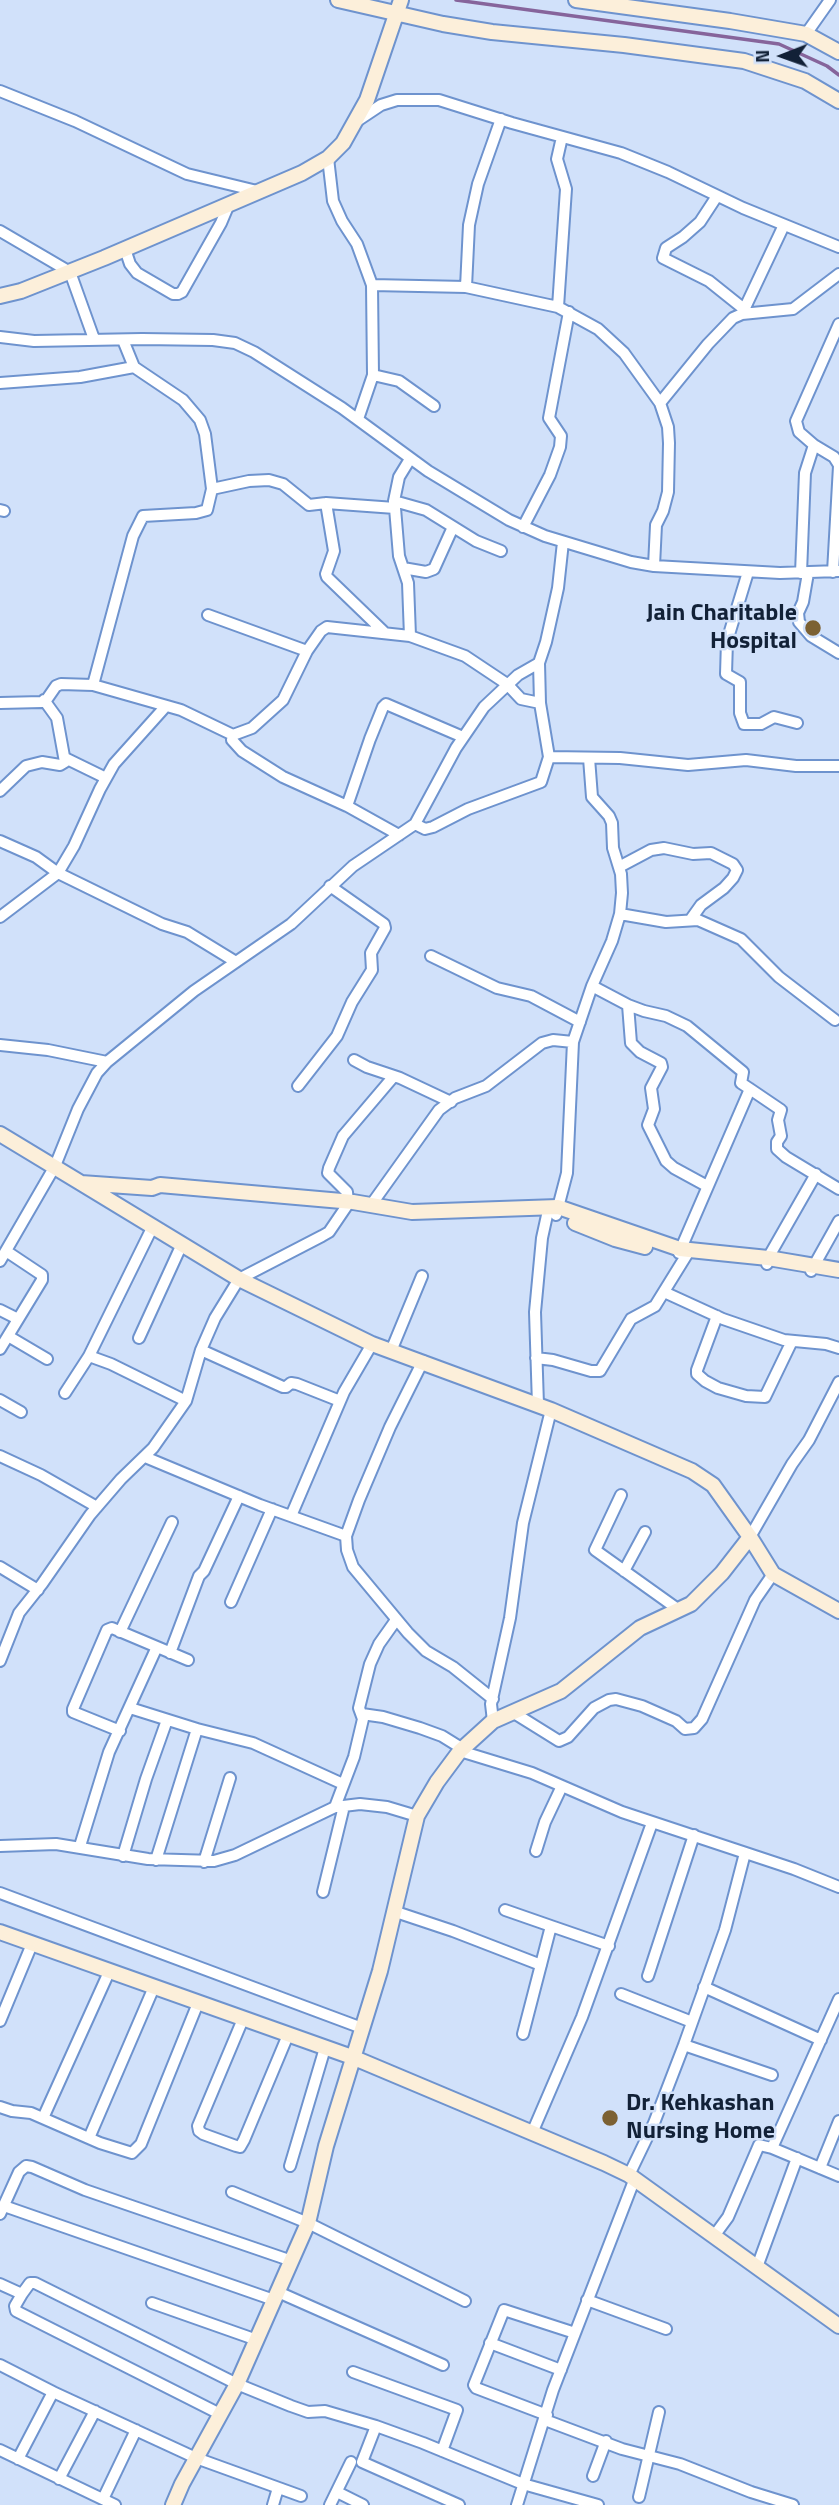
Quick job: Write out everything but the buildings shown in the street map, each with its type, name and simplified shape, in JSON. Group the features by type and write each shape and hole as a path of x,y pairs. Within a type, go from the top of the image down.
{"street":[{"path":"338,0 399,8 492,32 624,45 744,61 805,81 839,101"},
{"path":"576,0 806,34 839,52"},
{"path":"806,34 830,0"},
{"path":"0,296 70,272 302,173 328,159 343,143 356,122 377,74 399,8"},
{"path":"0,91 75,121 187,174 257,191"},
{"path":"356,122 381,105 414,98 439,100 621,153 839,247"},
{"path":"466,287 469,225 478,184 501,119"},
{"path":"558,307 566,189 557,159 562,137"},
{"path":"328,159 333,201 342,221 358,244 372,285 373,375 358,419"},
{"path":"717,196 699,222 666,248 663,258 709,281 743,312"},
{"path":"125,249 130,264 137,273 173,294 178,294 182,292 229,204"},
{"path":"743,312 783,225"},
{"path":"0,231 70,272 94,339"},
{"path":"660,403 719,331 733,318 743,312 793,309 839,274"},
{"path":"372,285 466,287 558,307 598,329 624,353 660,403 666,418 670,443 666,501 656,526 654,566"},
{"path":"523,527 550,475 559,447 561,436 549,418 569,312"},
{"path":"0,337 34,341 213,340 234,343 254,352 358,419 410,459 456,489 523,527 563,542 654,566 804,573 836,571 839,466 834,457 799,432 796,421 839,324"},
{"path":"93,685 133,536 143,516 207,510 212,489 205,434 200,419 183,400 134,367 123,341"},
{"path":"0,383 80,377 134,367"},
{"path":"373,375 398,381 434,405"},
{"path":"814,444 805,473 804,573 807,583 798,613 799,622 811,636 839,653"},
{"path":"410,459 399,477 394,504 399,556 408,583 410,636"},
{"path":"212,489 248,481 269,480 283,484 309,505 394,504 426,510 477,541 501,551"},
{"path":"326,503 334,551 327,577 384,632"},
{"path":"403,568 432,572 453,527"},
{"path":"415,824 425,829 433,827 468,809 541,782 549,757 540,703 539,663 558,588 563,542"},
{"path":"748,572 727,641 726,674 740,681 740,713 744,724 761,724 774,717 797,723"},
{"path":"208,615 307,651"},
{"path":"0,703 33,704 44,701 55,686 61,684 93,685 181,710 233,735 252,728 283,700 307,651 327,627 410,636 465,656 507,684 521,699 540,703"},
{"path":"0,1349 42,1280 42,1275 2,1255 55,1166 97,1073 175,1006 291,923 371,852 415,824 463,737 484,707 507,684 539,663"},
{"path":"0,791 26,766 42,762 60,765 65,762 57,718 44,701"},
{"path":"347,806 370,739 386,704 463,737"},
{"path":"0,918 58,873 114,764 166,706"},
{"path":"233,735 235,745 263,764 399,835"},
{"path":"549,757 620,758 688,765 746,760 796,766 839,766"},
{"path":"65,758 106,778"},
{"path":"493,1721 491,1709 510,1618 523,1523 545,1408 536,1358 538,1271 542,1238 567,1173 573,1042 621,914 622,893 619,867 614,853 612,823 592,796 589,758"},
{"path":"0,841 36,857 58,873 162,924 187,932 236,962"},
{"path":"619,867 650,850 664,848 693,854 710,853 733,864 737,870 733,878 701,905 691,919"},
{"path":"298,1086 337,1037 352,1002 372,970 370,953 385,928 330,886"},
{"path":"621,914 666,922 691,919 705,922 741,939 779,977 835,1020"},
{"path":"431,956 497,988 531,996 580,1021"},
{"path":"592,986 628,1005 666,1016 687,1026 743,1072 741,1083 781,1110 778,1120 781,1136 777,1149 839,1189"},
{"path":"628,1005 631,1043 640,1052 661,1063 662,1067 651,1088 654,1109 648,1125 666,1161 707,1186"},
{"path":"371,1205 439,1111 451,1102 486,1086 542,1043 553,1040 573,1042"},
{"path":"0,1045 48,1050 107,1062"},
{"path":"354,1060 451,1102"},
{"path":"0,1661 19,1614 97,1507 145,1457 186,1401 201,1350 215,1318 239,1279 322,1236 329,1231 347,1205 347,1192 328,1173 329,1168 343,1136 394,1076"},
{"path":"536,1358 600,1371 631,1319 655,1306 683,1253 707,1186 750,1089"},
{"path":"0,1135 239,1279 372,1344 545,1408 692,1471 713,1485 750,1537 772,1574 839,1611"},
{"path":"768,1261 816,1174"},
{"path":"81,1183 152,1188 160,1185 347,1205 425,1219 553,1211"},
{"path":"347,1205 371,1205 412,1212 553,1211 683,1253 839,1270"},
{"path":"812,1268 839,1221"},
{"path":"65,1393 89,1356 152,1226"},
{"path":"139,1338 182,1244"},
{"path":"812,1268 839,1277"},
{"path":"391,1351 422,1276"},
{"path":"664,1292 717,1316 792,1341 839,1348"},
{"path":"0,1310 18,1319"},
{"path":"717,1316 697,1370 705,1381 718,1388 746,1396 765,1397 792,1341"},
{"path":"8,1336 47,1359"},
{"path":"291,1516 340,1401 372,1344"},
{"path":"201,1350 283,1387 291,1383 297,1384 340,1401"},
{"path":"89,1356 186,1401"},
{"path":"423,1362 390,1427 346,1536 353,1567 396,1620 426,1651 453,1667 493,1699"},
{"path":"173,2505 237,2384 308,2222 352,2057 380,1971 417,1816 437,1782 462,1750 493,1721 561,1691 640,1628 691,1604 711,1585 750,1537 809,1440 839,1382"},
{"path":"0,1400 21,1412"},
{"path":"0,1456 41,1475 97,1507"},
{"path":"145,1457 346,1536"},
{"path":"621,1494 595,1550 680,1610"},
{"path":"170,1653 199,1576 204,1571 239,1496"},
{"path":"232,1602 272,1509"},
{"path":"120,1632 172,1522"},
{"path":"624,1571 645,1532"},
{"path":"0,1567 38,1590"},
{"path":"514,1713 559,1741 568,1737 594,1708 617,1699 665,1716 685,1729 694,1728 702,1719 755,1600 772,1574"},
{"path":"323,1892 344,1784 354,1756 362,1714 359,1707 370,1664 379,1644 396,1620"},
{"path":"120,1731 73,1712 72,1709 107,1630 112,1628 156,1649 188,1660"},
{"path":"80,1846 109,1752 156,1649"},
{"path":"130,1708 253,1743 344,1784"},
{"path":"362,1714 383,1717 442,1736 462,1750 532,1773 622,1812 839,1886"},
{"path":"123,1856 167,1720"},
{"path":"156,1860 197,1729"},
{"path":"204,1862 230,1778"},
{"path":"536,1851 545,1822 562,1786"},
{"path":"0,1846 56,1844 80,1846 123,1856 204,1862 235,1855 339,1807 360,1804 387,1807 417,1816"},
{"path":"532,2133 582,2017 652,1823"},
{"path":"648,1976 694,1835"},
{"path":"517,2505 561,2370 725,1930 745,1853"},
{"path":"0,1893 362,2028"},
{"path":"505,1910 609,1946"},
{"path":"393,1911 541,1965"},
{"path":"523,2034 551,1926"},
{"path":"0,1932 352,2057 632,2177 839,2326"},
{"path":"0,2021 32,1944"},
{"path":"43,2118 110,1972"},
{"path":"89,2138 154,1987"},
{"path":"704,1987 821,2040"},
{"path":"621,1994 692,2022"},
{"path":"772,2148 839,2000"},
{"path":"0,2107 12,2112 31,2113 129,2154 141,2144 198,2003"},
{"path":"243,2019 198,2126 203,2134 236,2146 240,2147 244,2140 288,2035"},
{"path":"684,2045 772,2075"},
{"path":"290,2166 325,2048"},
{"path":"820,2168 839,2121"},
{"path":"714,2236 728,2217 757,2147 764,2144 839,2176"},
{"path":"757,2267 797,2158"},
{"path":"292,2260 85,2190 32,2167 22,2168 1,2210 276,2296 443,2365"},
{"path":"232,2192 308,2222 465,2301"},
{"path":"220,2414 16,2311 15,2306 30,2283 35,2283 237,2384 302,2410 325,2411 376,2426 523,2484 598,2505"},
{"path":"0,2284 22,2294"},
{"path":"587,2300 666,2329"},
{"path":"152,2303 257,2340"},
{"path":"575,2333 504,2310 474,2386 606,2441 680,2464 751,2493 793,2505"},
{"path":"490,2343 561,2370"},
{"path":"0,2365 196,2458 301,2496"},
{"path":"353,2372 457,2410 442,2451"},
{"path":"18,2459 53,2392"},
{"path":"59,2479 95,2411"},
{"path":"639,2497 659,2412"},
{"path":"376,2426 362,2462 459,2505"},
{"path":"103,2499 136,2430"},
{"path":"593,2476 606,2441"},
{"path":"0,2450 115,2505"},
{"path":"330,2505 351,2462"},
{"path":"273,2505 278,2488"},
{"path":"337,2492 363,2505"}],"waterway":[{"path":"456,0 779,44 827,66 839,75"}],"place":[{"name":"Jain Charitable Hospital","path":"813,628"},
{"name":"Dr. Kehkashan Nursing Home","path":"610,2118"}]}
